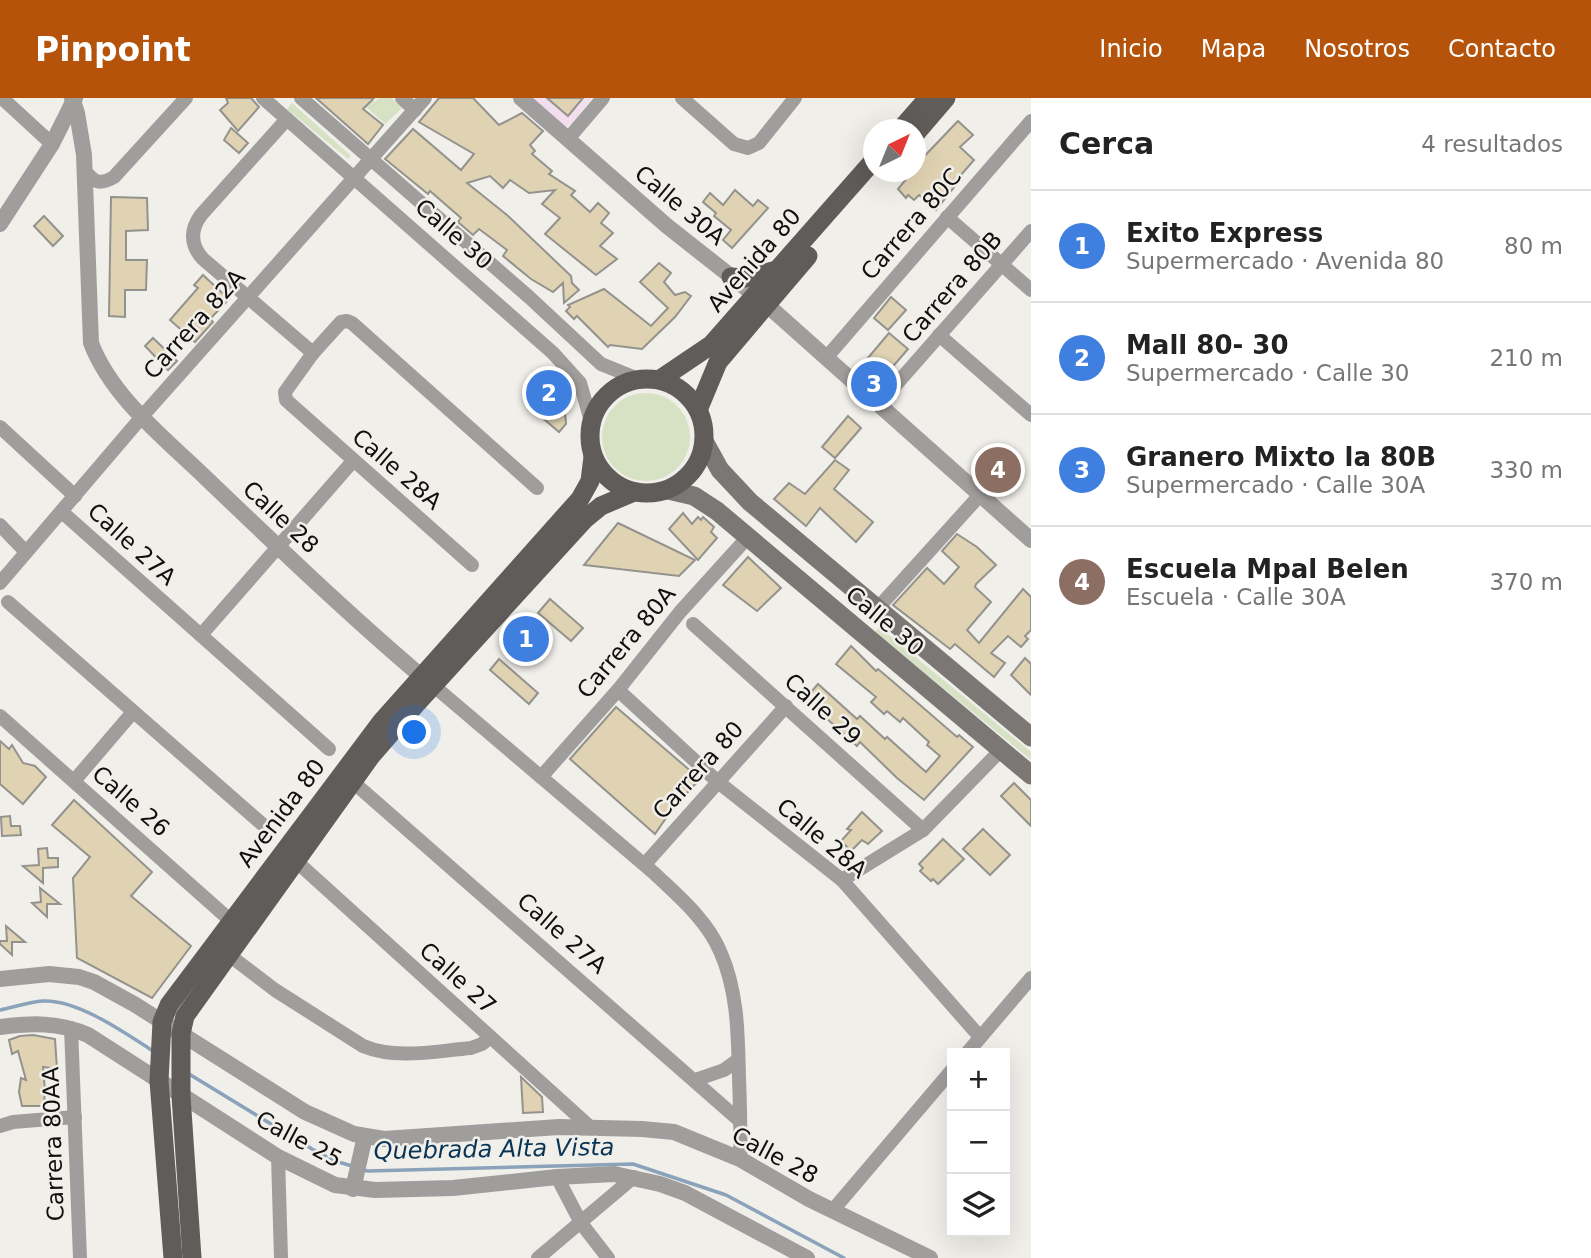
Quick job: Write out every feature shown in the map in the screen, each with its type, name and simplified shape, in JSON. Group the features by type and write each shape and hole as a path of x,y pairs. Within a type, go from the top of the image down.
{"main road":[{"path":"910,119 928,98"},
{"path":"926,120 946,98"},
{"name":"Avenida 80","path":"698,410 718,362 761,300 778,269 863,171"},
{"name":"Avenida 80","path":"659,380 711,345 761,300 872,182"},
{"path":"731,277 745,278 778,269"},
{"path":"638,379 659,380 682,390 698,410 705,441 700,459 685,480 668,490 645,494 634,492 610,479 593,457 591,421 608,393 638,379"},
{"name":"Calle 30","path":"705,441 720,470 734,486 1031,737"},
{"name":"Avenida 80","path":"192,1258 181,1091 181,1043 185,1016 427,681 580,499 590,481 593,457"},
{"name":"Calle 30","path":"668,490 705,502 1031,775"},
{"name":"Avenida 80","path":"173,1258 159,1076 161,1029 169,1005 347,765 594,511 634,492"}],"street":[{"path":"2,98 52,144"},
{"path":"85,172 98,183 114,177 186,98"},
{"name":"Calle 30","path":"263,98 566,366 584,390 591,421"},
{"name":"Calle 30","path":"301,98 530,298 601,364 638,379"},
{"path":"402,98 415,110"},
{"name":"Carrera 82A","path":"0,583 425,98"},
{"name":"Calle 30A","path":"521,98 667,226 761,300 1031,540"},
{"path":"568,139 603,98"},
{"path":"681,98 734,144 748,148 759,142 795,98"},
{"path":"0,224 52,144 73,99"},
{"name":"Calle 28","path":"73,99 85,172 90,343 103,370 143,417 277,546 427,681 645,864 689,906 720,949 734,996 740,1159"},
{"path":"287,119 201,215 192,237 197,252 313,354 341,323 347,321 360,330 537,488"},
{"name":"Carrera 80C","path":"826,358 1031,121"},
{"path":"947,217 1031,290"},
{"name":"Carrera 80B","path":"879,404 1031,231"},
{"path":"939,335 1031,415"},
{"name":"Calle 28A","path":"313,354 284,396 353,461 472,565"},
{"name":"Calle 27A","path":"0,428 75,496"},
{"path":"201,635 353,461"},
{"path":"877,609 981,495"},
{"name":"Calle 27A","path":"62,512 329,750"},
{"path":"0,525 26,552"},
{"name":"Carrera 80A","path":"541,777 747,537"},
{"path":"8,602 262,824"},
{"name":"Calle 29","path":"693,624 923,830"},
{"name":"Calle 28A","path":"618,690 718,782 842,880 981,1037"},
{"name":"Carrera 80","path":"645,864 786,706"},
{"path":"74,781 133,712"},
{"name":"Calle 26","path":"0,716 231,921"},
{"path":"842,880 923,830 1001,750"},
{"name":"Calle 27A","path":"353,782 740,1121"},
{"name":"Calle 27","path":"296,862 590,1127"},
{"path":"229,955 275,990 363,1046 376,1051 391,1054 471,1048 490,1037"},
{"name":"Calle 25","path":"0,979 49,974 94,982 181,1043 305,1112 340,1129 365,1136 384,1139 414,1138 590,1127"},
{"path":"971,1048 1031,978"},
{"path":"0,1027 29,1023 71,1028"},
{"name":"Calle 25","path":"71,1028 159,1076 278,1157 314,1177 453,1188 558,1177 614,1174 634,1177 685,1193 807,1258"},
{"name":"Carrera 80AA","path":"71,1028 80,1258"},
{"path":"695,1080 724,1070 738,1060"},
{"path":"832,1210 947,1076"},
{"path":"0,1126 13,1122 75,1118"},
{"name":"Calle 28","path":"590,1127 674,1132 740,1159 832,1210 930,1258"},
{"path":"355,1181 365,1136"},
{"path":"278,1157 281,1258"},
{"path":"558,1177 581,1223 608,1258"},
{"path":"538,1258 634,1177"}],"shaded area":[{"path":"526,98 592,98 572,123 564,128"}],"green space":[{"path":"371,98 375,102 378,98 392,98 402,108 385,124 362,103"},
{"path":"292,103 351,156 348,159 287,109"},
{"path":"646,393 671,400 683,412 690,437 683,462 671,474 646,481 621,474 609,462 602,437 609,412 621,400"},
{"path":"879,627 1031,752 1031,760 875,632"}],"building":[{"path":"226,98 251,98 259,107 238,131 220,110 228,103"},
{"path":"316,98 374,98 363,109 383,125 368,144"},
{"path":"439,98 473,98 499,125 522,113 543,131 530,145 535,151 532,154 552,171 549,174 575,191 571,195 590,212 598,203 609,213 601,223 613,233 600,246 617,259 596,275 545,234 560,218 542,204 555,190 529,193 510,180 503,188 490,176 467,183 507,215 571,276 572,283 579,290 564,303 563,283 553,292 531,279 503,256 507,250 479,229 473,235 458,222 461,218 430,191 428,194 385,159 413,129 461,170 474,154 419,122"},
{"path":"547,98 583,98 568,116"},
{"path":"958,121 973,135 960,147 974,160 953,184 955,186 936,210 919,195 914,200 908,195 906,198 898,189 904,182 926,182 926,154"},
{"path":"231,128 248,143 239,153 224,140"},
{"path":"735,190 753,206 758,200 768,208 732,248 723,240 731,230 714,216 716,213 703,202 710,193 723,205"},
{"path":"111,197 147,198 148,230 126,231 126,260 147,260 146,290 125,290 125,317 109,316"},
{"path":"44,216 63,236 53,246 34,226"},
{"path":"659,263 671,273 664,282 675,295 685,292 691,296 675,317 642,349 610,345 608,347 577,316 574,319 566,311 570,307 568,305 604,289 651,326 668,308 640,282"},
{"path":"203,275 229,299 210,319 213,322 195,342 170,320 198,288 194,285"},
{"path":"891,297 906,310 888,330 874,318"},
{"path":"889,333 908,349 875,387 857,371"},
{"path":"153,338 177,361 168,370 145,346"},
{"path":"551,373 562,382 566,424 559,432 525,403"},
{"path":"848,416 861,428 835,458 822,447"},
{"path":"835,460 849,470 834,489 873,522 856,542 820,508 806,526 774,499 789,483 805,494"},
{"path":"683,513 692,524 698,517 701,520 703,517 714,527 711,532 717,538 698,560 669,529"},
{"path":"618,523 695,560 679,576 584,565"},
{"path":"957,534 977,547 996,565 975,587 991,602 967,630 979,643 1023,589 1031,597 1031,630 1025,636 1028,639 1021,647 1008,636 991,653 1005,663 994,677 955,644 950,649 893,605 927,568 944,584 959,567 942,551"},
{"path":"748,557 781,588 757,611 723,585"},
{"path":"550,599 583,628 571,641 538,613"},
{"path":"851,646 876,671 878,669 957,737 959,735 973,747 924,800 860,742 857,746 805,699 818,684 857,719 860,716 885,739 887,737 926,772 940,756 903,718 900,722 887,711 884,714 871,702 876,697 836,664"},
{"path":"1025,658 1031,664 1031,695 1011,675"},
{"path":"499,659 538,693 529,704 490,670"},
{"path":"616,707 700,779 673,808 655,834 570,759"},
{"path":"0,741 9,749 12,745 23,763 35,766 46,777 23,804 0,784"},
{"path":"1014,783 1031,800 1031,826 1001,796"},
{"path":"74,800 152,872 131,896 191,946 152,998 77,958 73,878 90,857 52,825"},
{"path":"862,812 882,831 868,844 862,840 851,851 841,841 851,830 847,829"},
{"path":"10,816 11,826 20,826 21,835 2,836 1,817"},
{"path":"983,829 1010,855 990,875 963,849"},
{"path":"943,839 964,859 938,884 920,871 923,868 919,864"},
{"path":"47,848 48,858 58,858 58,867 43,868 43,883 23,866 39,865 38,849"},
{"path":"40,888 60,904 47,904 47,917 32,903 41,902"},
{"path":"6,926 25,942 12,942 12,955 0,944 0,941 7,941"},
{"path":"33,1035 55,1039 57,1069 43,1067 44,1106 22,1106 19,1092 21,1078 26,1080 18,1051 12,1054 9,1040"},
{"path":"521,1077 542,1097 543,1112 523,1113"}],"waterway":[{"name":"Quebrada Alta Vista","path":"0,1010 43,1001 71,1005 100,1018 153,1051"},
{"name":"Quebrada Alta Vista","path":"189,1074 312,1149 352,1166"},
{"name":"Quebrada Alta Vista","path":"363,1170 633,1164 726,1195 844,1258"}],"place":[{"name":"Granero Mixto la 80B","path":"874,384"},
{"name":"Mall 80- 30","path":"549,393"},
{"name":"Escuela Mpal Belen","path":"998,470"},
{"name":"Exito Express","path":"526,639"}]}
